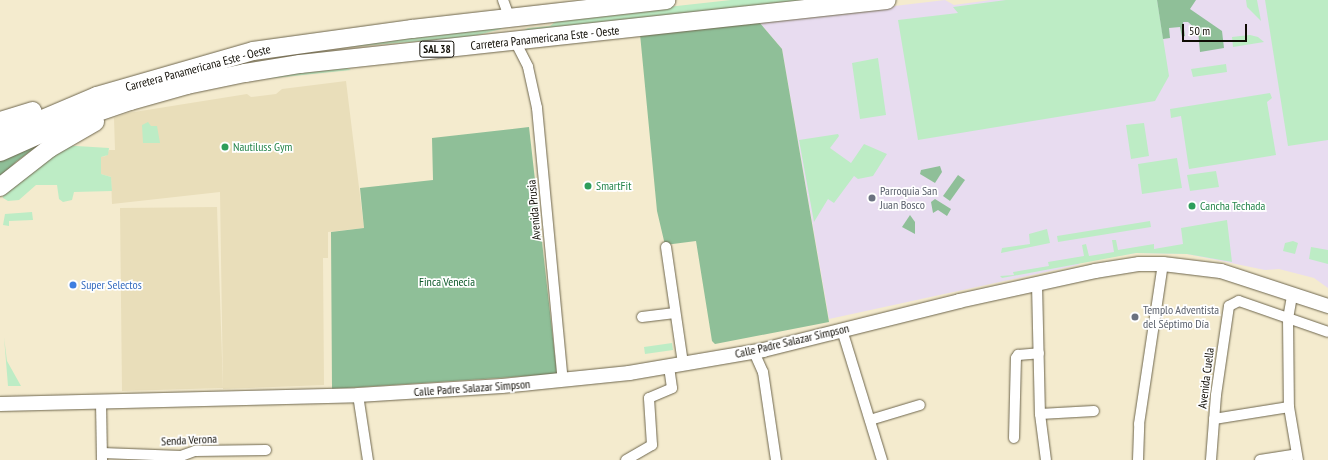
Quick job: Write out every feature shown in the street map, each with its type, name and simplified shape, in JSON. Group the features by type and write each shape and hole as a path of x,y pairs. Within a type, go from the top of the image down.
{"highway":[{"name":"Carretera Panamericana Este - Oeste","path":"0,137 97,96 253,51 412,28 666,0"},
{"name":"Carretera Panamericana Este - Oeste","path":"0,152 63,124 167,90 207,80 300,64 887,0"},
{"path":"515,41 517,34 524,27 551,22 552,13"},
{"path":"426,51 430,47 503,37 512,30 510,18"},
{"path":"0,121 156,70 222,54 253,51"},
{"path":"0,187 74,133 132,104 167,90"}],"main road":[{"name":"Calle Padre Salazar Simpson","path":"0,404 158,402 358,395 563,381 668,367 754,352 1037,284 1103,270 1163,264 1221,271 1292,296 1328,306"},
{"name":"Calle Padre Salazar Simpson","path":"107,402 128,394 210,391 246,398"},
{"path":"158,402 174,396 205,396 210,391"}],"street":[{"path":"503,0 510,18"},
{"name":"Avenida Prusia","path":"515,41 528,68 537,108 563,381"},
{"path":"666,247 683,364"},
{"path":"1138,460 1139,424 1163,264"},
{"path":"1037,284 1040,353 1040,414 1046,460"},
{"path":"1261,460 1297,457 1289,407 1288,318 1292,296"},
{"name":"Avenida Cuella","path":"1211,460 1214,419 1229,306 1234,301 1288,318"},
{"path":"642,317 675,313"},
{"path":"1288,318 1328,332"},
{"path":"842,330 882,460"},
{"path":"754,352 763,372 776,460"},
{"path":"1014,438 1016,358 1018,355 1040,353"},
{"path":"626,460 652,445 649,398 672,388 668,367"},
{"path":"358,395 368,460"},
{"path":"106,456 107,402"},
{"path":"870,420 920,405"},
{"path":"1214,419 1289,407"},
{"path":"1040,414 1094,411"},
{"name":"Senda Verona","path":"106,456 181,456 195,451 266,450"}],"shaded area":[{"path":"945,0 954,5 991,0 1328,0 1328,288 1314,278 1279,269 1265,270 1187,254 1136,253 1081,262 1078,265 829,319 782,49 759,22"},
{"path":"346,81 364,228 328,232 328,258 323,258 324,385 223,389 220,192 112,204 111,177 101,174 100,157 106,156 109,150 115,150 114,118 128,113 247,94 251,97 276,94 282,89"},
{"path":"217,207 223,388 122,391 120,208"}],"green space":[{"path":"731,0 840,0 521,32 528,28 550,26 559,19"},
{"path":"1006,0 1157,0 1169,76 1155,101 918,140 898,20 958,13 953,7"},
{"path":"1157,0 1196,0 1190,9 1222,31 1224,48 1200,52 1198,31 1188,22 1183,22 1185,36 1182,37 1180,27 1169,28 1170,38 1163,39"},
{"path":"1246,0 1257,0 1261,21 1247,7"},
{"path":"1265,0 1328,0 1328,140 1288,146"},
{"path":"759,22 782,49 829,322 715,344 712,341 696,241 665,245 657,211 640,34"},
{"path":"502,26 501,29 470,37 335,48"},
{"path":"1250,35 1258,37 1264,42 1233,47 1232,37"},
{"path":"878,58 886,115 860,119 852,63"},
{"path":"1226,64 1227,72 1193,77 1191,69"},
{"path":"340,65 351,70 264,79"},
{"path":"1270,93 1272,98 1267,102 1276,155 1189,169 1181,116 1171,118 1170,109"},
{"path":"148,122 151,126 157,126 160,143 143,143 142,125"},
{"path":"1144,123 1149,156 1131,159 1126,125"},
{"name":"Finca Venecia","path":"529,127 557,374 332,389 331,232 364,228 360,188 433,180 432,138"},
{"path":"62,128 17,161 0,177 0,158"},
{"path":"838,134 839,136 830,148 851,163 864,144 887,154 873,176 858,179 854,176 834,203 828,199 814,222 799,140"},
{"path":"60,145 109,148 108,155 101,157 101,174 111,177 112,191 74,192 72,200 63,202 59,199 57,185 36,185 19,200 8,201 3,198 2,194"},
{"path":"1177,158 1182,188 1142,194 1138,164"},
{"path":"940,166 942,172 935,183 920,174 921,170"},
{"path":"1216,171 1219,187 1190,191 1187,175"},
{"path":"958,175 965,180 950,201 943,196"},
{"path":"935,199 951,209 947,216 938,210 933,213 931,202"},
{"path":"32,212 33,220 9,221 9,226 3,225 5,214"},
{"path":"910,215 915,222 915,234 902,227"},
{"path":"1227,220 1232,262 1187,254 1136,253 1002,278 1000,276 1014,275 1013,272 1049,266 1048,262 1084,256 1082,245 1086,244 1089,256 1114,252 1112,240 1116,240 1118,250 1154,244 1154,249 1183,244 1181,228"},
{"path":"1150,221 1151,227 1058,242 1057,236"},
{"path":"1047,229 1050,243 1001,253 1002,248 1030,244 1029,234"},
{"path":"1293,241 1298,243 1295,254 1283,251 1285,243"},
{"path":"1311,247 1328,250 1328,264 1309,259"},
{"path":"4,337 7,361 21,386 8,386"},
{"path":"672,343 673,350 645,354 644,347"}],"place":[{"name":"Nautiluss Gym","path":"225,147"},
{"name":"SmartFit","path":"588,186"},
{"name":"Parroquia San Juan Bosco","path":"872,198"},
{"name":"Cancha Techada","path":"1192,206"},
{"name":"Super Selectos","path":"73,285"},
{"name":"Templo Adventista del Séptimo Día","path":"1135,317"}]}
